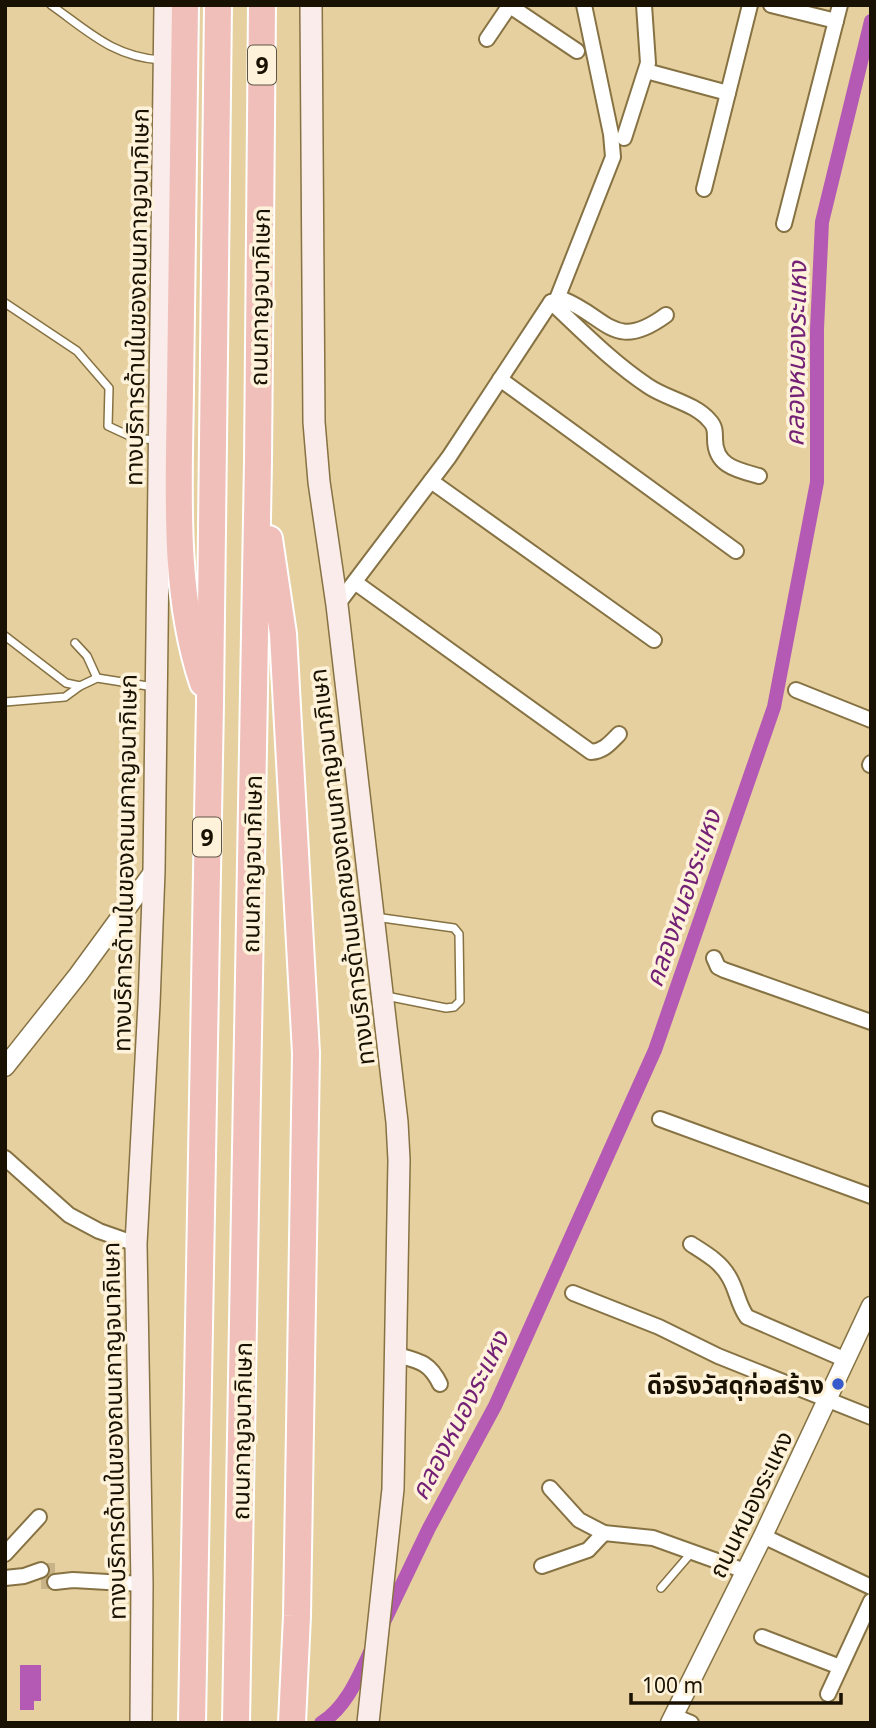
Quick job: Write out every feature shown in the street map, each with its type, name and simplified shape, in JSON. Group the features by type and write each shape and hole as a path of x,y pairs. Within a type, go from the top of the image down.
{"highway":[{"path":"185,5 180,463 183,596 192,650 210,703"},
{"path":"185,97 207,5"},
{"name":"ถนนกาญจนาภิเษก","path":"191,1723 210,703 218,5"},
{"name":"ถนนกาญจนาภิเษก","path":"236,1723 258,461 262,5"},
{"path":"258,461 283,634 306,1053 297,1616 292,1723"}],"main road":[{"name":"ทางบริการด้านในของถนนกาญจนาภิเษก","path":"141,1723 142,1584 136,1244 153,871 165,5"},
{"name":"ทางบริการด้านนอกของถนนกาญจนาภิเษก","path":"311,5 312,386 319,482 337,605 398,1147 393,1489 368,1723"}],"street":[{"path":"337,605 431,481 554,301 613,157 611,134 584,5"},
{"path":"624,138 648,63 644,5"},
{"path":"704,189 750,5"},
{"path":"771,5 836,21"},
{"path":"784,224 840,5"},
{"path":"487,39 510,6 577,51"},
{"path":"646,71 728,93"},
{"path":"554,301 572,303 605,324 633,333 648,328 666,315"},
{"path":"554,301 619,367 653,390 688,406 710,421 715,429 715,450 727,465 759,476"},
{"path":"500,379 736,551"},
{"path":"431,481 654,640"},
{"path":"356,583 591,752 599,752 619,734"},
{"path":"796,690 871,720"},
{"path":"5,1067 78,975 153,871"},
{"path":"714,958 718,967 724,970 871,1022"},
{"path":"660,1119 871,1196"},
{"path":"5,1158 69,1215 99,1231 136,1244"},
{"path":"691,1244 714,1259 728,1274 740,1308 747,1317 846,1360"},
{"path":"573,1293 660,1327 718,1356 871,1417"},
{"name":"ถนนหนองระแหง","path":"672,1719 871,1306"},
{"path":"394,1354 423,1362 434,1370 440,1384"},
{"path":"550,1488 579,1520 604,1533 653,1538 745,1571"},
{"path":"5,1555 39,1517"},
{"path":"542,1566 588,1550 604,1533"},
{"path":"762,1536 871,1587"},
{"path":"5,1578 48,1576 142,1584"},
{"path":"828,1694 871,1601"},
{"path":"762,1637 840,1667"},
{"path":"672,1719 691,1723"}],"lane":[{"path":"51,5 120,52 140,58 166,60"},
{"path":"5,303 77,352 109,388 108,426 134,438 159,440"},
{"path":"5,636 60,680 80,686"},
{"path":"75,643 87,656 97,678"},
{"path":"5,702 65,697 97,678 155,688"},
{"path":"373,917 454,928 459,934 460,1001 454,1007 446,1008 382,995"},
{"path":"661,1588 692,1552"}],"shaded area":[{"path":"20,1665 41,1665 41,1701 34,1701 34,1710 20,1710"}],"waterway":[{"name":"คลองหนองระแหง","path":"382,1626 429,1528 495,1406 655,1050 774,707 817,482 817,329 822,222 871,21"},
{"name":"คลองหนองระแหง","path":"321,1723 345,1700 371,1650"}],"tunnel":[{"path":"41,1570 55,1570"},
{"path":"41,1582 55,1582"}],"place":[{"name":"ดีจริงวัสดุก่อสร้าง","path":"838,1384"}]}
